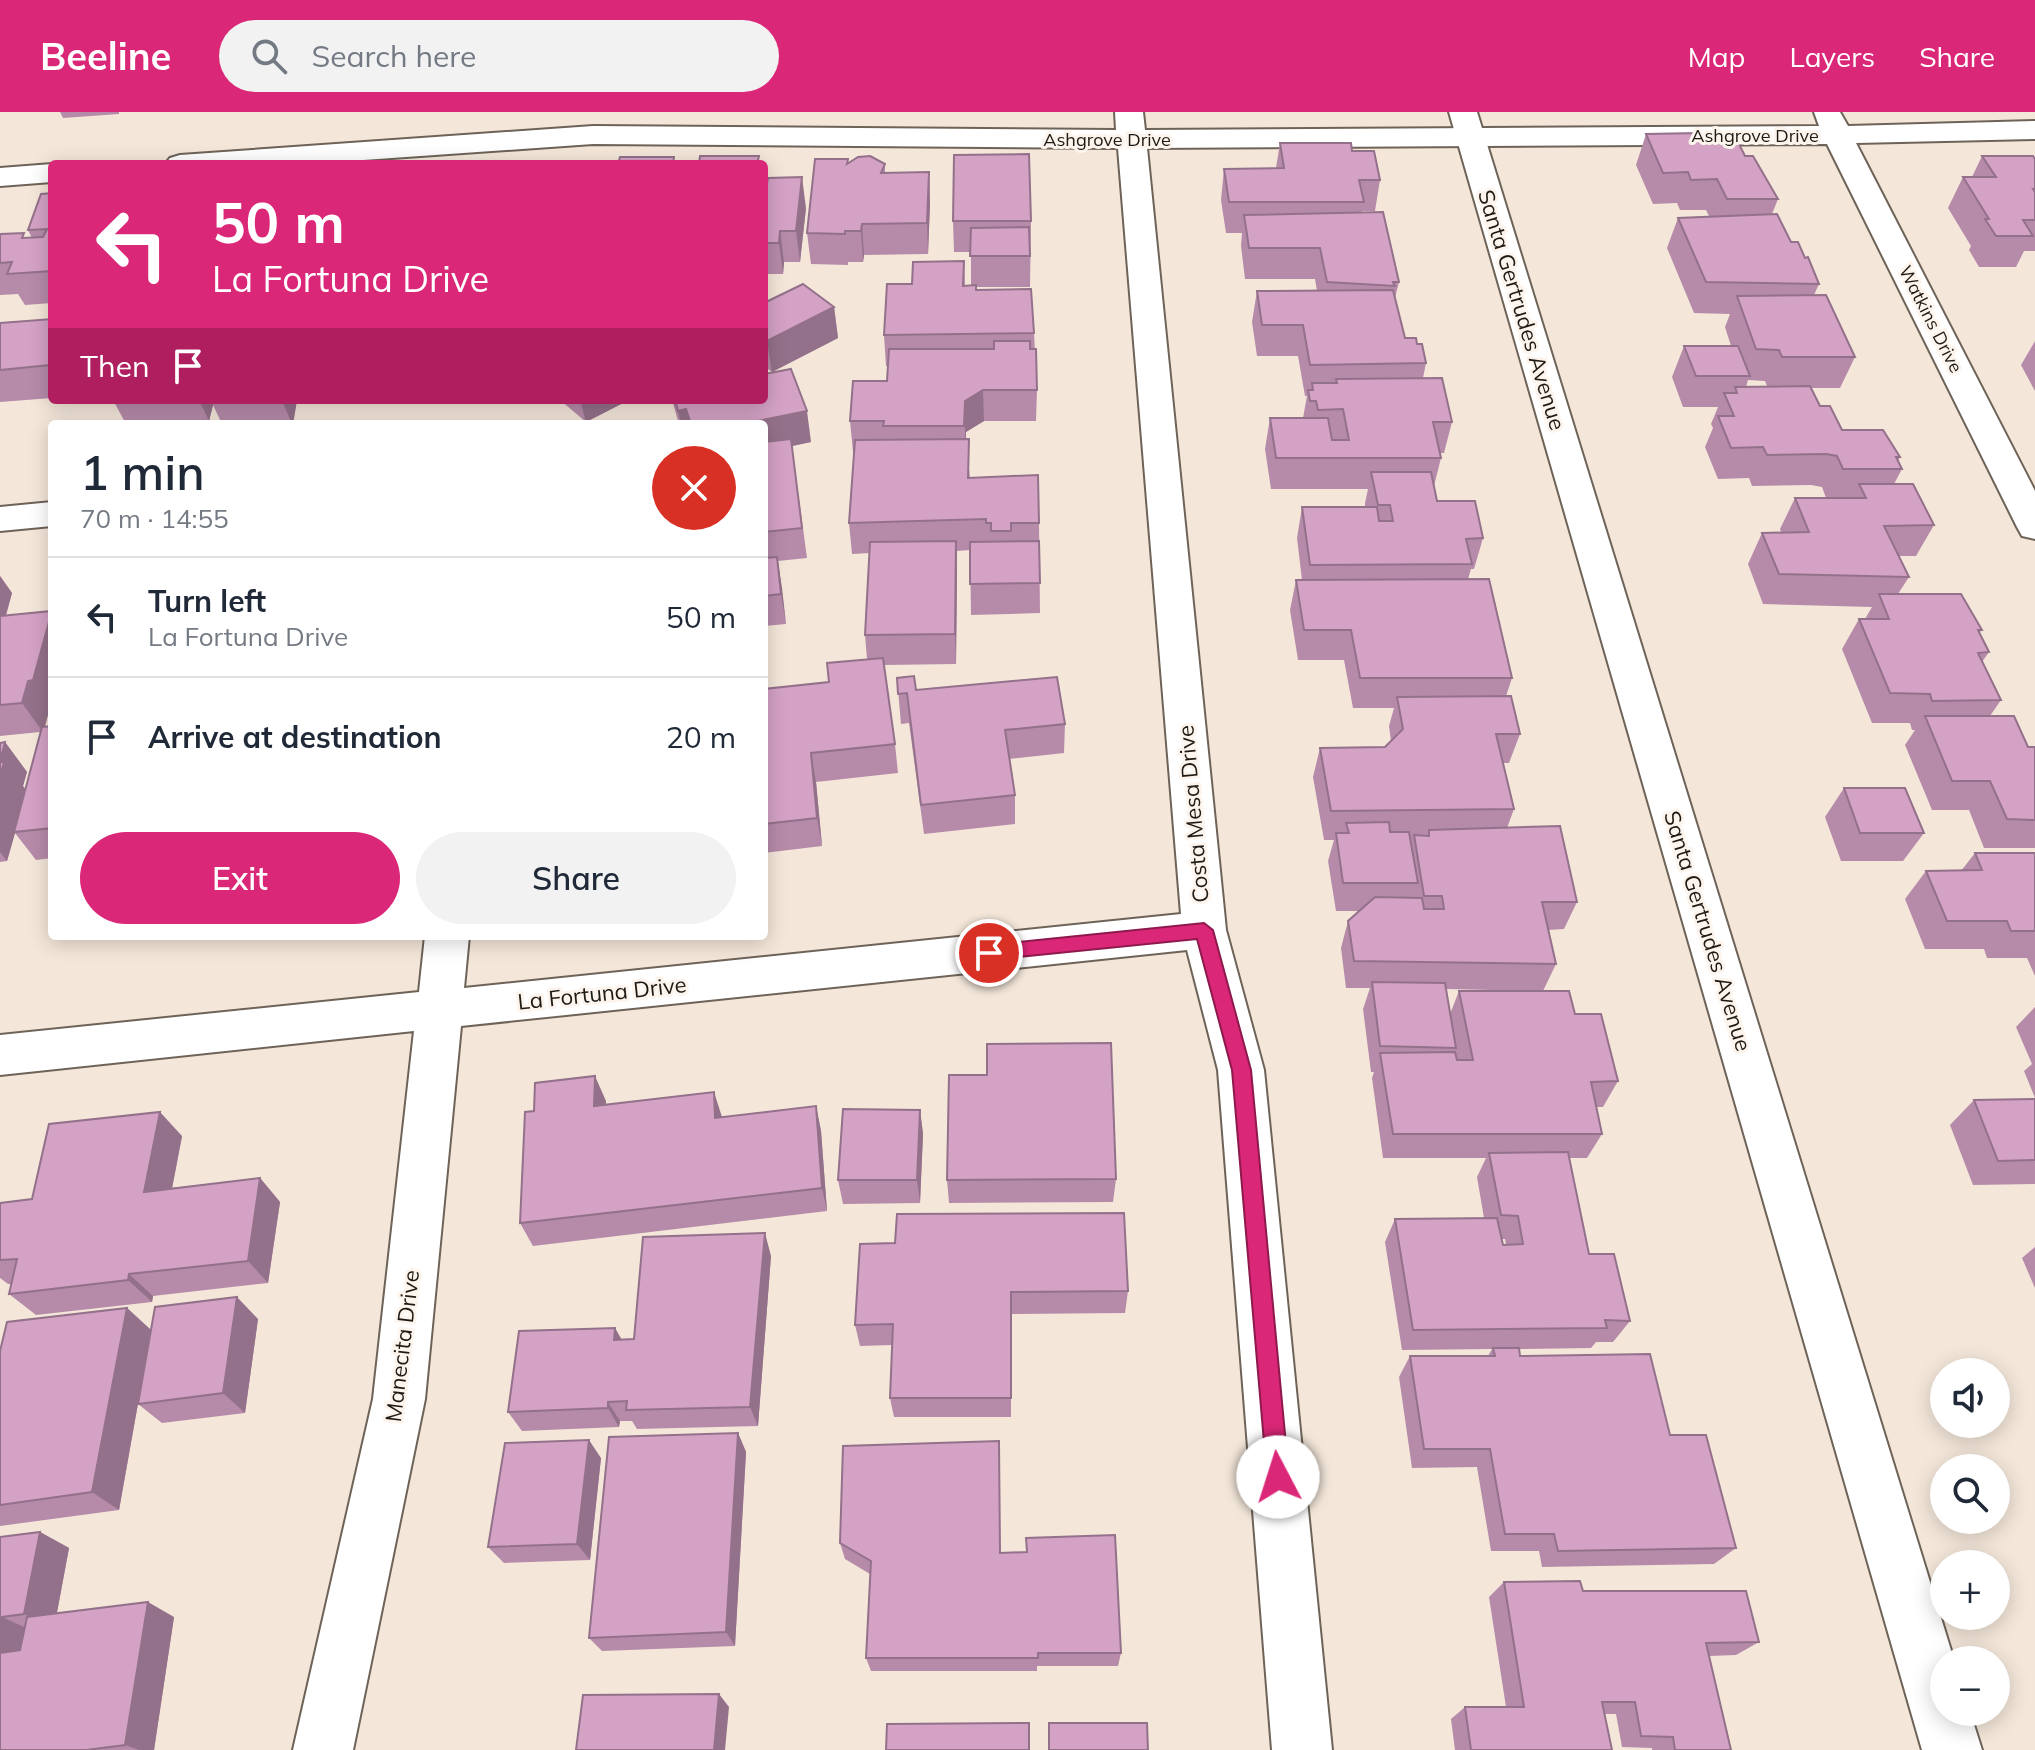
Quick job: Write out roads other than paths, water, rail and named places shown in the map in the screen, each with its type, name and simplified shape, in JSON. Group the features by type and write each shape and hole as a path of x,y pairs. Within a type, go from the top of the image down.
{"street":[{"name":"Santa Gertrudes Avenue","path":"1466,124 1952,1750"},
{"name":"Ashgrove Drive","path":"237,160 593,135 1130,126 1832,124 2035,130"},
{"name":"Watkins Drive","path":"1832,124 2024,485 2035,527"},
{"name":"Costa Mesa Drive","path":"1130,126 1204,930 1241,1070 1302,1750"},
{"path":"0,177 48,173"},
{"path":"0,519 48,514"},
{"name":"La Fortuna Drive","path":"0,1055 1204,930"},
{"name":"Manecita Drive","path":"323,1750 399,1399 446,940"}]}
